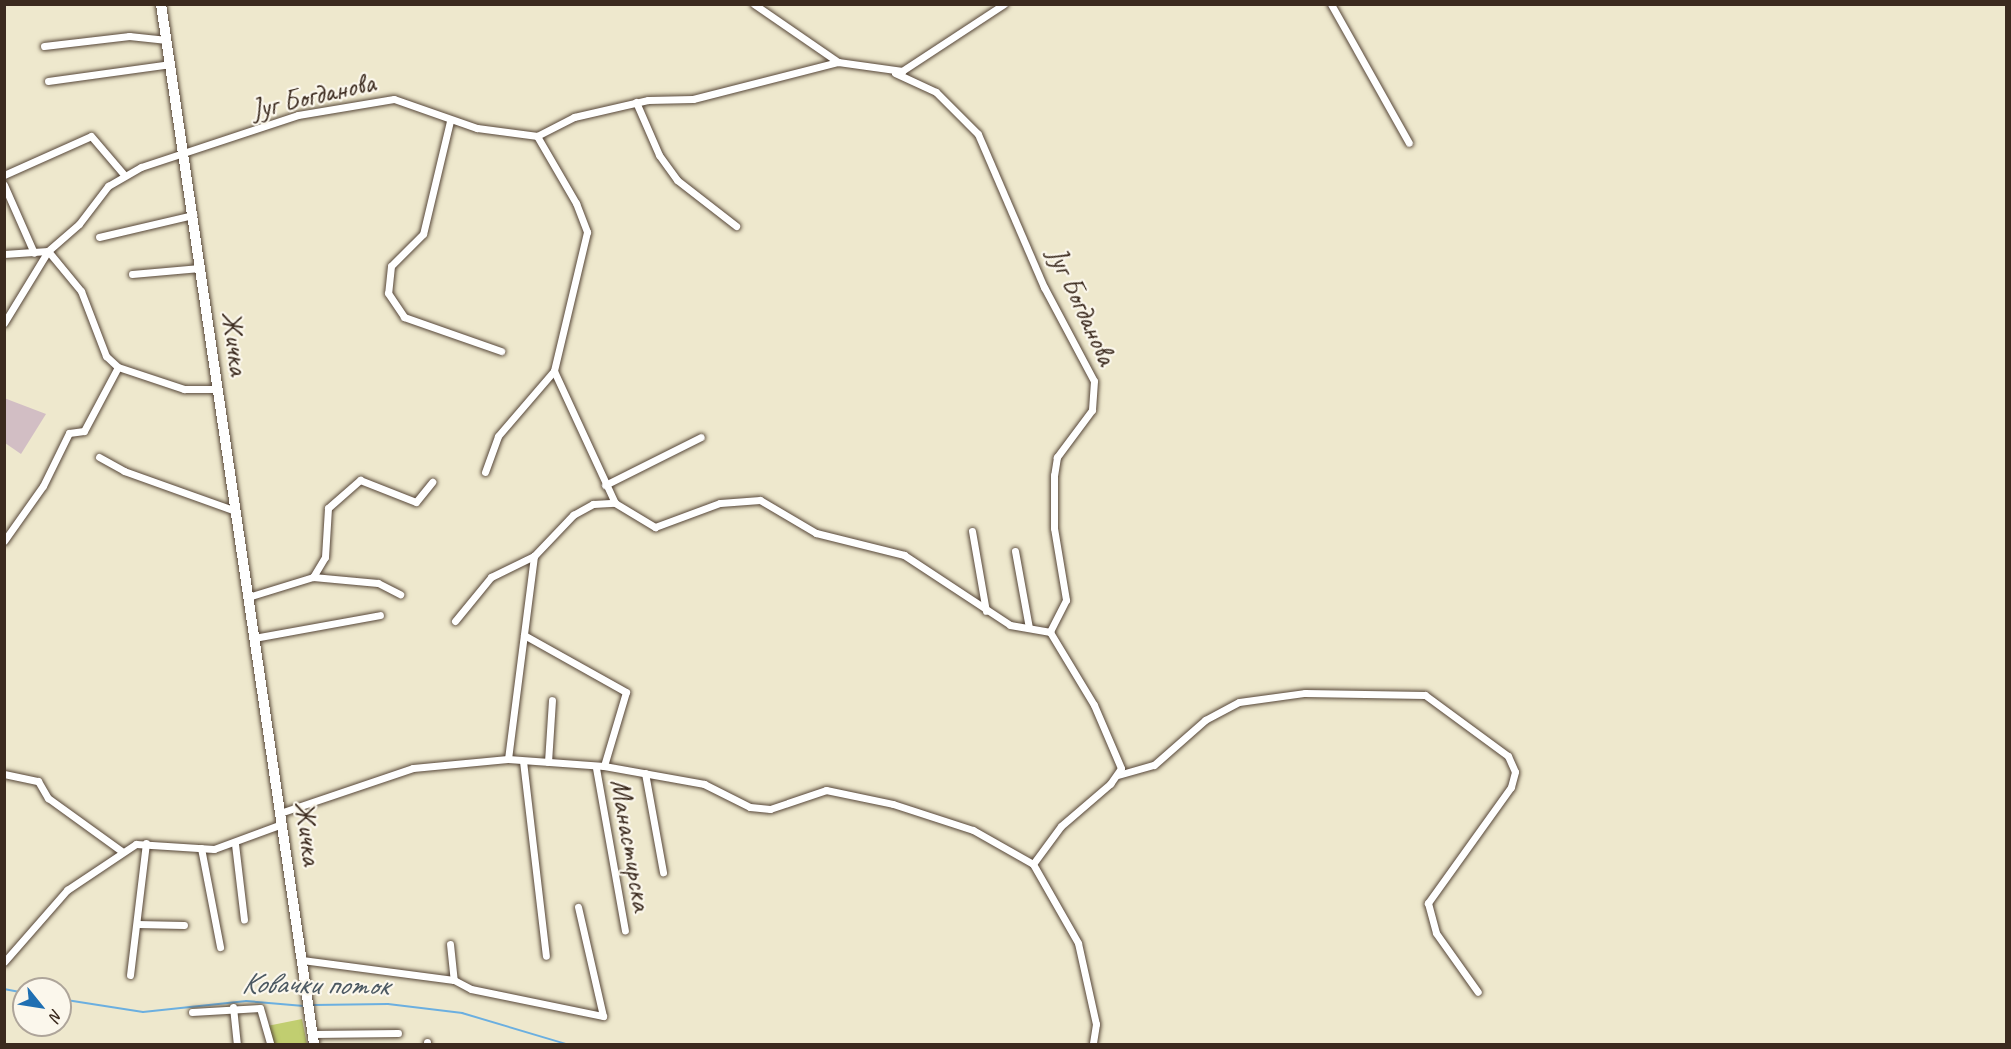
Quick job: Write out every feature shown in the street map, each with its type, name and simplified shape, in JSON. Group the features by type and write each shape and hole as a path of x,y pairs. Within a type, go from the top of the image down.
{"main road":[{"name":"Жичка","path":"161,4 314,1039"}],"street":[{"path":"754,4 838,62"},
{"path":"895,73 1004,4"},
{"path":"1331,4 1409,143"},
{"path":"44,46 129,36 167,40"},
{"name":"Југ Богданова","path":"124,176 183,152 354,102 412,102 450,122 537,136 574,117 636,102 693,99 838,62 895,73 936,92 978,134 1044,286 1094,381 1092,410 1057,457 1053,475 1054,528 1066,600 1050,632"},
{"path":"48,81 171,64"},
{"path":"636,102 659,154 677,180 736,226"},
{"path":"450,122 423,234 391,266 388,294 404,317 501,351"},
{"path":"4,175 92,136 124,176 48,251 4,323"},
{"path":"485,472 498,435 554,370 586,232 576,203 537,136"},
{"path":"4,184 34,253"},
{"path":"99,237 193,214"},
{"path":"4,254 48,251"},
{"path":"48,251 81,291 106,356 118,367 184,389 218,389"},
{"path":"132,274 200,268"},
{"path":"4,541 43,486 69,433 84,431 118,367"},
{"path":"554,370 604,484 615,503 655,527 720,503 760,500 816,533 904,555 986,611 1029,628 1050,632 1120,756 1118,775"},
{"path":"604,484 701,437"},
{"path":"99,457 236,511"},
{"path":"313,577 325,557 328,508 360,480 416,502 432,482"},
{"path":"455,621 491,577 534,556 573,515 593,504 615,503"},
{"path":"972,531 986,611"},
{"path":"1015,551 1029,628"},
{"path":"508,759 534,556"},
{"path":"248,597 313,577 378,583 400,594"},
{"path":"254,638 380,615"},
{"path":"524,635 626,692 604,766"},
{"path":"1033,864 1061,826 1118,775 1154,765 1204,720 1239,702 1305,693 1425,695 1508,756 1515,772 1511,787 1428,903 1436,933 1478,992"},
{"path":"548,762 552,700"},
{"path":"4,962 66,890 123,852 146,843 201,848 235,844 281,818 413,768 508,759 596,768 604,766 704,784 750,807 770,809 826,790 892,804 973,830 1033,864 1078,943 1096,1024 1093,1044"},
{"path":"523,761 546,956"},
{"name":"Манастирска","path":"596,768 625,930"},
{"path":"645,773 663,872"},
{"path":"4,774 38,781 48,798 123,852"},
{"path":"130,975 146,843"},
{"path":"235,844 244,919"},
{"path":"201,848 220,947"},
{"path":"302,960 454,980 471,989 603,1016 578,907"},
{"path":"137,924 184,925"},
{"path":"450,944 454,980"},
{"path":"233,1007 237,1044"},
{"path":"192,1012 233,1007 263,1009 270,1044"},
{"name":"Жичка","path":"314,1039 398,1033"}],"shaded area":[{"path":"4,398 46,414 21,454 5,443"}],"green space":[{"path":"302,1019 307,1044 270,1044 267,1026"}],"waterway":[{"name":"Ковачки поток","path":"4,989 12,991"},
{"name":"Ковачки поток","path":"72,1001 143,1012 246,1001 304,1006"},
{"name":"Ковачки поток","path":"313,1005 388,1004 462,1013 566,1044"}]}
